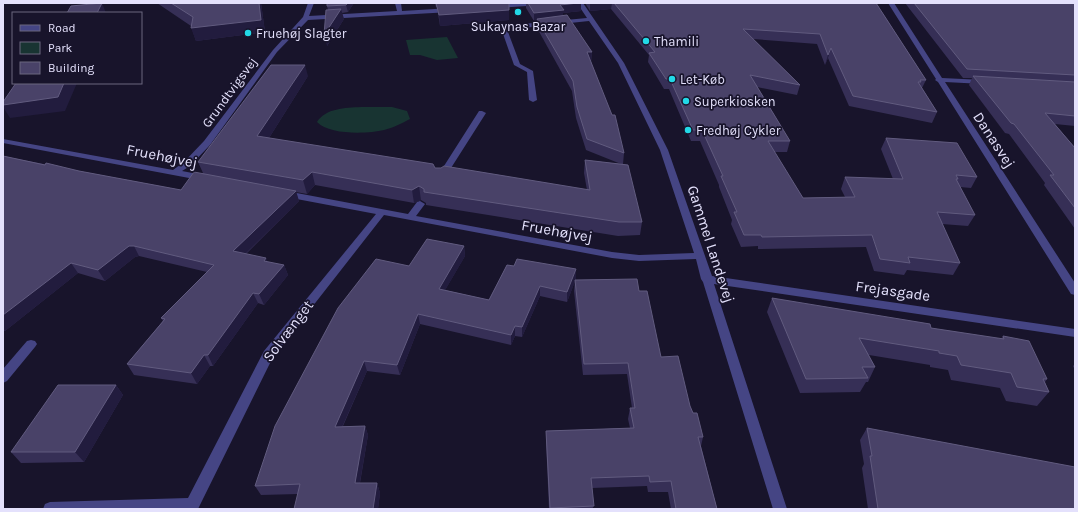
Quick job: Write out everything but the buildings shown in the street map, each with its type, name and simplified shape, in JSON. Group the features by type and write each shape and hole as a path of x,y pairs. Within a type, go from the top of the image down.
{"street":[{"name":"Grundtvigsvej","path":"175,172 186,164 207,143 275,51 306,18 311,3"},
{"path":"398,3 400,13"},
{"path":"487,7 542,3"},
{"name":"Gammel Landevej","path":"580,3 621,63 656,132 700,256 706,279 780,509"},
{"name":"Danasvej","path":"891,3 938,80 1075,291"},
{"path":"306,18 455,9"},
{"path":"533,100 530,71 517,65 505,31 512,27 591,19"},
{"path":"938,80 992,83"},
{"path":"440,178 482,113"},
{"name":"Fruehøjvej","path":"3,141 213,180"},
{"name":"Fruehøjvej","path":"274,192 612,255 639,258 700,256"},
{"path":"410,218 420,204"},
{"name":"Solvænget","path":"50,509 191,507 268,354 381,213"},
{"name":"Frejasgade","path":"706,279 1075,333"},
{"path":"3,378 31,344"}],"green space":[{"path":"447,37 458,58 437,60 420,55 410,55 406,40"},
{"path":"392,107 407,111 410,119 387,129 358,133 330,129 317,122 321,117 331,111 342,108"}],"place":[{"name":"Sukaynas Bazar","path":"518,12"},
{"name":"Fruehøj Slagter","path":"248,33"},
{"name":"Thamili","path":"646,41"},
{"name":"Let-Køb","path":"672,79"},
{"name":"Superkiosken","path":"686,101"},
{"name":"Fredhøj Cykler","path":"688,130"}]}
